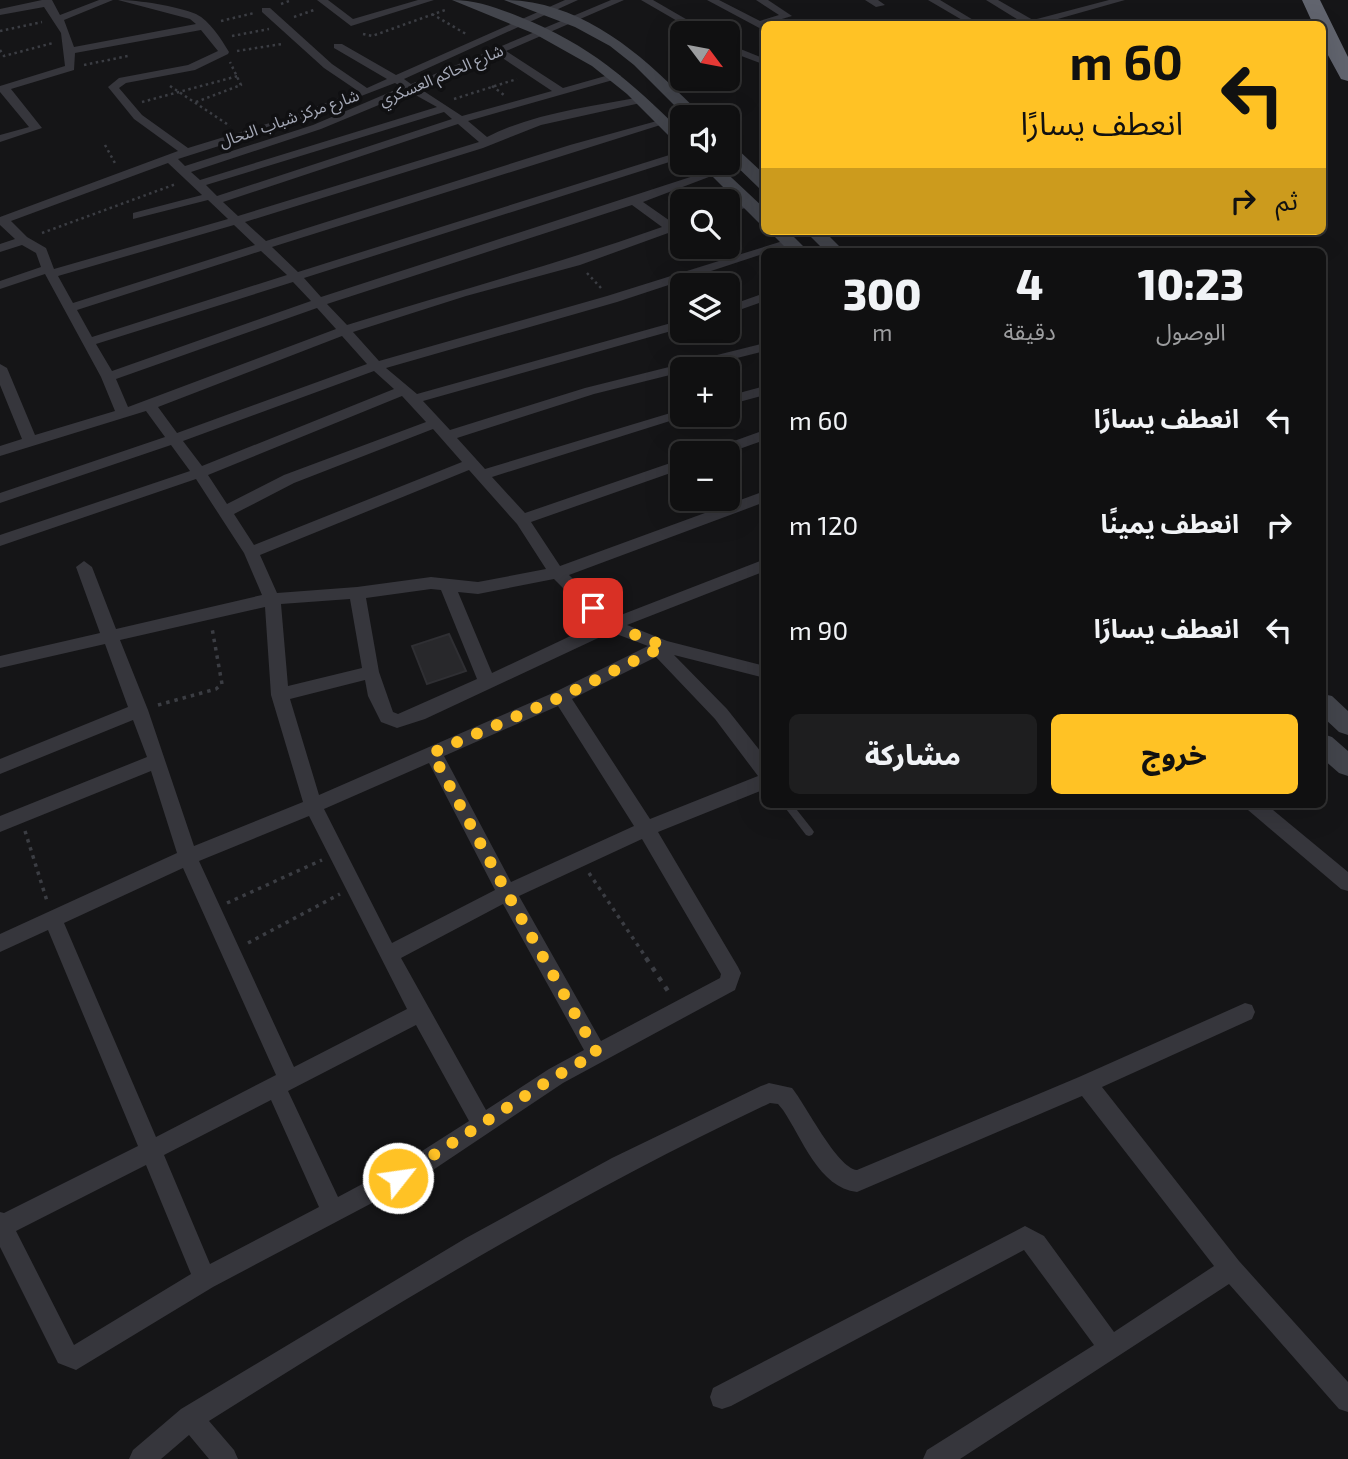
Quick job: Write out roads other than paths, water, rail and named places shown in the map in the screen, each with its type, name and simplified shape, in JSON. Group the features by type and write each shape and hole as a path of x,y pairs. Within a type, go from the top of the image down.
{"highway":[{"path":"1298,0 1307,21"},
{"path":"1311,0 1320,21"},
{"path":"1326,34 1348,75"},
{"path":"1326,62 1348,97"}],"street":[{"path":"58,19 108,0"},
{"path":"123,0 190,16 204,26 224,52 184,70 118,82 113,87 138,117 186,152"},
{"path":"148,6 166,0"},
{"path":"326,3 351,23 429,0"},
{"path":"458,0 542,33 578,51 616,76 670,128"},
{"path":"511,0 570,20 619,47 682,105"},
{"name":"شارع مركز شباب النحال","path":"2,220 186,152 244,135 366,92 573,0"},
{"name":"شارع الحاكم العسكري","path":"191,178 619,0"},
{"path":"646,0 684,21"},
{"path":"712,0 761,26"},
{"path":"761,0 787,16 776,21"},
{"path":"933,0 969,21"},
{"path":"991,0 1026,21"},
{"path":"1087,0 1099,6"},
{"path":"1042,21 1120,0"},
{"path":"0,12 47,2 70,45 70,68 3,88 36,128 0,139"},
{"path":"266,10 298,42 340,76 366,92"},
{"path":"70,45 204,26"},
{"path":"338,46 443,106 485,141"},
{"path":"499,51 562,92"},
{"path":"740,54 761,61"},
{"path":"137,216 214,198 460,120 616,76"},
{"path":"0,285 238,220 479,146 492,136 535,123 641,100"},
{"path":"191,178 443,106"},
{"path":"70,308 574,147 664,122"},
{"path":"170,158 294,275 376,366 410,395 522,520 558,573 610,625 661,647 761,671"},
{"path":"89,342 670,158"},
{"path":"740,160 761,180"},
{"path":"108,377 389,278 634,201 693,175"},
{"path":"719,175 761,215"},
{"path":"634,201 670,222"},
{"path":"740,205 748,202"},
{"path":"2,220 23,240 42,251 50,272 108,377 122,413"},
{"path":"0,451 149,405 346,330 461,293 576,262 670,228"},
{"path":"818,235 832,248"},
{"path":"0,248 23,240"},
{"path":"770,248 789,242"},
{"path":"0,498 376,366 612,299 761,251"},
{"path":"740,306 761,298"},
{"path":"0,541 410,395 670,327"},
{"path":"448,436 590,391 761,349"},
{"path":"0,368 30,442"},
{"path":"740,397 761,391"},
{"path":"149,405 200,472 251,552 272,600 280,695 313,806 388,955 483,1125"},
{"path":"251,552 476,470 670,417"},
{"path":"226,511 289,479 436,423"},
{"path":"740,444 761,437"},
{"path":"522,520 670,468"},
{"path":"0,662 209,612 272,600 358,593 431,583 478,589 558,573 761,497"},
{"path":"84,567 158,761 188,857 230,951 333,1212"},
{"path":"358,593 377,696 387,717 397,720 419,714 610,625 761,567"},
{"path":"447,584 487,682"},
{"path":"0,943 188,857 313,806 561,697 661,647"},
{"path":"661,647 721,714 761,766"},
{"path":"280,695 371,672"},
{"path":"420,1013 1,1225 66,1355 71,1358 85,1354 205,1279 419,1166 597,1053 728,984 732,973 646,829 561,697"},
{"path":"1326,707 1348,725"},
{"path":"0,767 139,710"},
{"path":"1326,747 1348,766"},
{"path":"432,753 597,1053"},
{"path":"0,824 158,761"},
{"path":"388,955 507,893 580,859 761,783"},
{"path":"1258,808 1348,883"},
{"path":"53,920 205,1279"},
{"path":"142,1459 190,1419 390,1294 605,1175 769,1093 784,1095 789,1100 836,1170 846,1179 857,1181 1086,1084 1245,1012"},
{"path":"1086,1084 1231,1269 1348,1400"},
{"path":"722,1397 1025,1237 1036,1244 1111,1348"},
{"path":"936,1459 999,1422 1231,1269"},
{"path":"190,1419 225,1459"}],"lane":[{"path":"790,808 809,832"}]}
